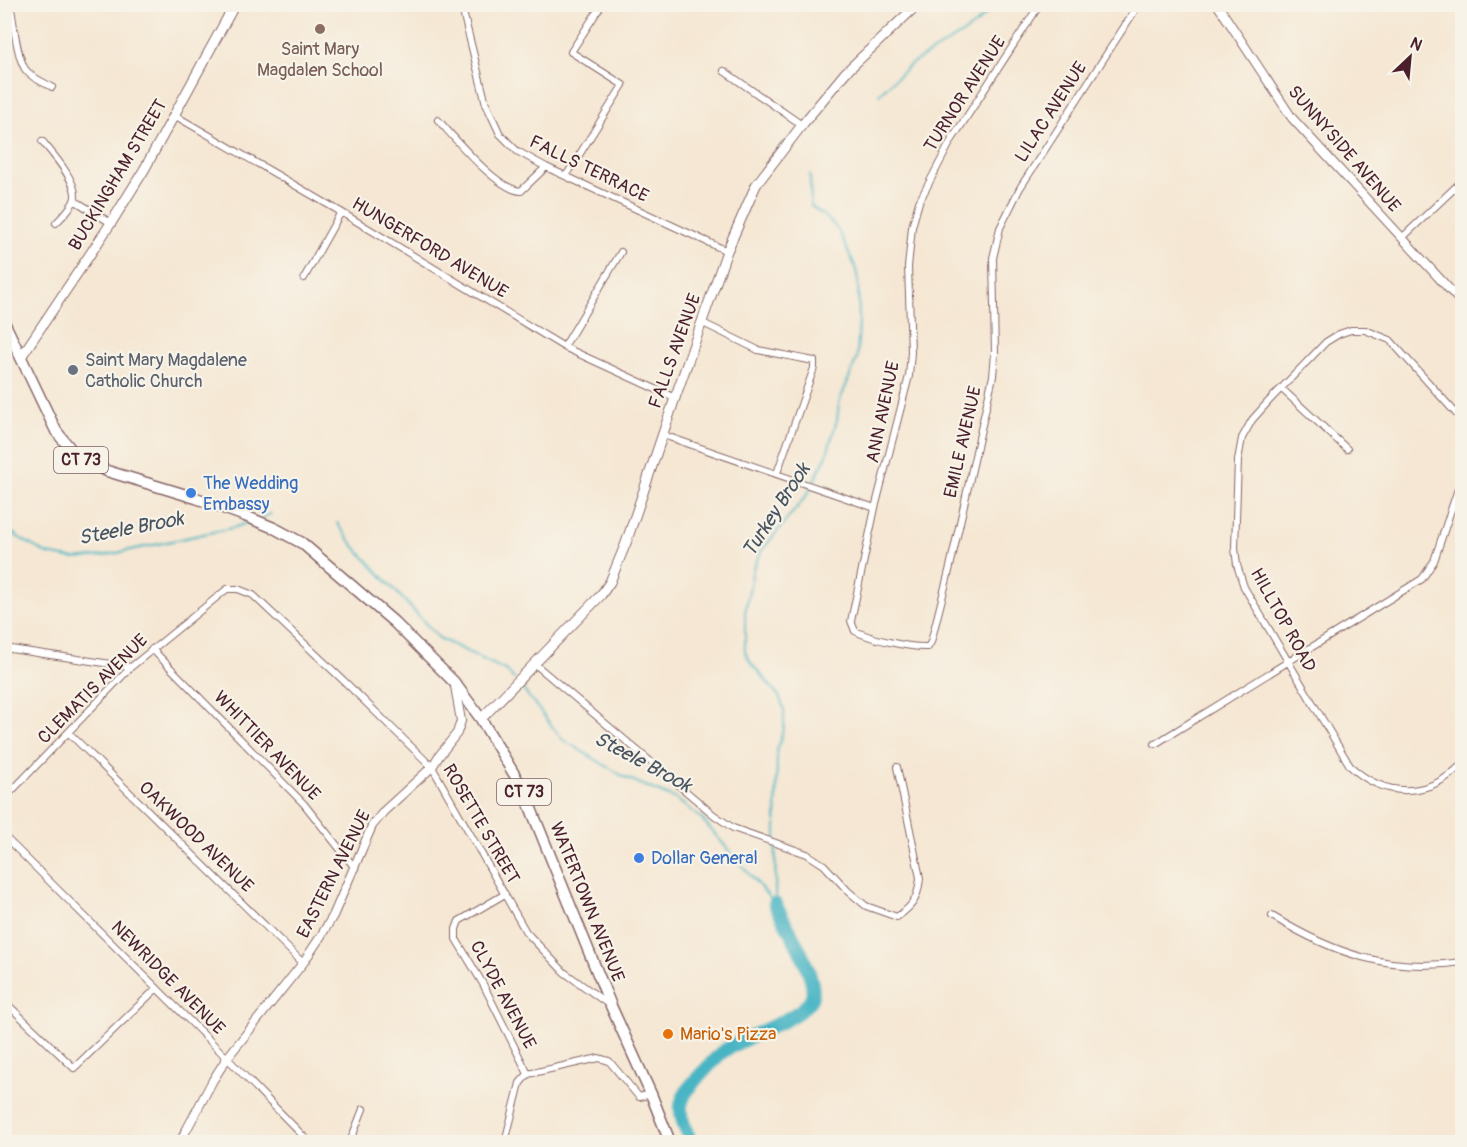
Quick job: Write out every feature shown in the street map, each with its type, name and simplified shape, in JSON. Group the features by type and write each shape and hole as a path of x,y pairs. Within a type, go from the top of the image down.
{"main road":[{"name":"BUCKINGHAM STREET","path":"21,357 144,170 235,4"},
{"name":"FALLS AVENUE","path":"481,719 533,668 607,588 626,543 728,251 756,185 845,73 915,8"},
{"name":"CT 73","path":"4,322 21,357"},
{"name":"WATERTOWN AVENUE","path":"21,357 56,431 76,457 94,467 196,498 264,523 302,543 320,556 394,622 454,682 481,719 523,789 611,1006 651,1094 670,1143"}],"street":[{"path":"10,4 25,69 33,77 52,87"},
{"name":"FALLS TERRACE","path":"461,4 486,104 500,134 517,151 546,167 728,251"},
{"path":"566,176 622,86 571,52 602,4"},
{"path":"902,4 915,8"},
{"name":"TURNOR AVENUE","path":"920,202 951,141 1040,4"},
{"name":"LILAC AVENUE","path":"996,240 1004,218 1020,188 1139,4"},
{"name":"SUNNYSIDE AVENUE","path":"1219,6 1292,118 1462,303"},
{"path":"724,71 802,125"},
{"name":"HUNGERFORD AVENUE","path":"174,115 341,212 564,347 675,398"},
{"path":"438,120 480,165 507,188 521,190 546,167"},
{"path":"42,141 72,184 75,193 74,200 56,223"},
{"path":"1402,238 1462,181"},
{"path":"74,200 111,223"},
{"name":"ANN AVENUE","path":"852,626 852,615 875,508 909,376 911,352 909,259 912,227 920,202"},
{"path":"304,278 341,212"},
{"name":"EMILE AVENUE","path":"852,626 860,633 889,641 928,647 931,642 993,376 995,353 993,258 996,240"},
{"path":"564,347 621,252"},
{"path":"703,323 758,350 814,361 814,368 777,473"},
{"name":"HILLTOP ROAD","path":"1462,420 1390,340 1365,330 1352,330 1339,334 1326,342 1252,420 1242,438 1238,460 1235,548 1237,565 1244,587 1350,766 1375,784 1404,791 1442,781 1462,764"},
{"path":"1282,388 1347,449"},
{"path":"663,435 875,508"},
{"path":"1155,744 1422,579 1434,561 1462,477"},
{"name":"CLEMATIS AVENUE","path":"4,799 131,667 227,589 238,589"},
{"name":"ROSETTE STREET","path":"238,589 253,596 432,767 526,932 564,972 611,1006"},
{"path":"4,648 131,667"},
{"name":"WHITTIER AVENUE","path":"152,649 304,804 355,868"},
{"path":"533,668 733,828 807,854 824,865 848,891 866,906 897,917 910,908 918,894 921,878 897,767"},
{"name":"EASTERN AVENUE","path":"180,1143 227,1058 303,963 333,916 372,826 384,811 432,767 457,733 461,721 454,682"},
{"name":"OAKWOOD AVENUE","path":"69,733 303,963"},
{"name":"NEWRIDGE AVENUE","path":"4,836 309,1143"},
{"name":"CLYDE AVENUE","path":"505,894 459,921 456,939 483,984 528,1074 520,1083 506,1143"},
{"path":"1272,916 1329,946 1385,963 1419,967 1462,962"},
{"path":"4,1001 74,1068 157,988"},
{"path":"528,1074 598,1058 609,1061 639,1097 651,1094"},
{"path":"350,1143 363,1109"}],"waterway":[{"name":"Turkey Brook","path":"879,94 911,64 976,24 995,4"},
{"name":"Turkey Brook","path":"775,904 777,751 784,727 784,709 779,696 751,663 745,652 745,613 753,569 762,550 807,495 826,457 837,420 839,403 857,358 859,321 858,280 855,266 838,230 811,206 810,175"},
{"name":"Steele Brook","path":"260,518 271,514"},
{"name":"Steele Brook","path":"4,526 47,554 75,559 103,556 236,527 249,522"},
{"name":"Steele Brook","path":"337,523 354,546 439,638 507,671 514,679"},
{"name":"Steele Brook","path":"518,683 562,739 624,777 676,799 701,818 775,904"},
{"name":"Steele Brook","path":"691,1142 683,1122 681,1106 686,1092 693,1083 724,1051 786,1020 807,1004 812,996 813,987 806,963 775,904"}],"place":[{"name":"Saint Mary Magdalen School","path":"320,29"},
{"name":"Saint Mary Magdalene Catholic Church","path":"73,370"},
{"name":"The Wedding Embassy","path":"191,493"},
{"name":"Dollar General","path":"639,858"},
{"name":"Mario's Pizza","path":"668,1034"}]}
